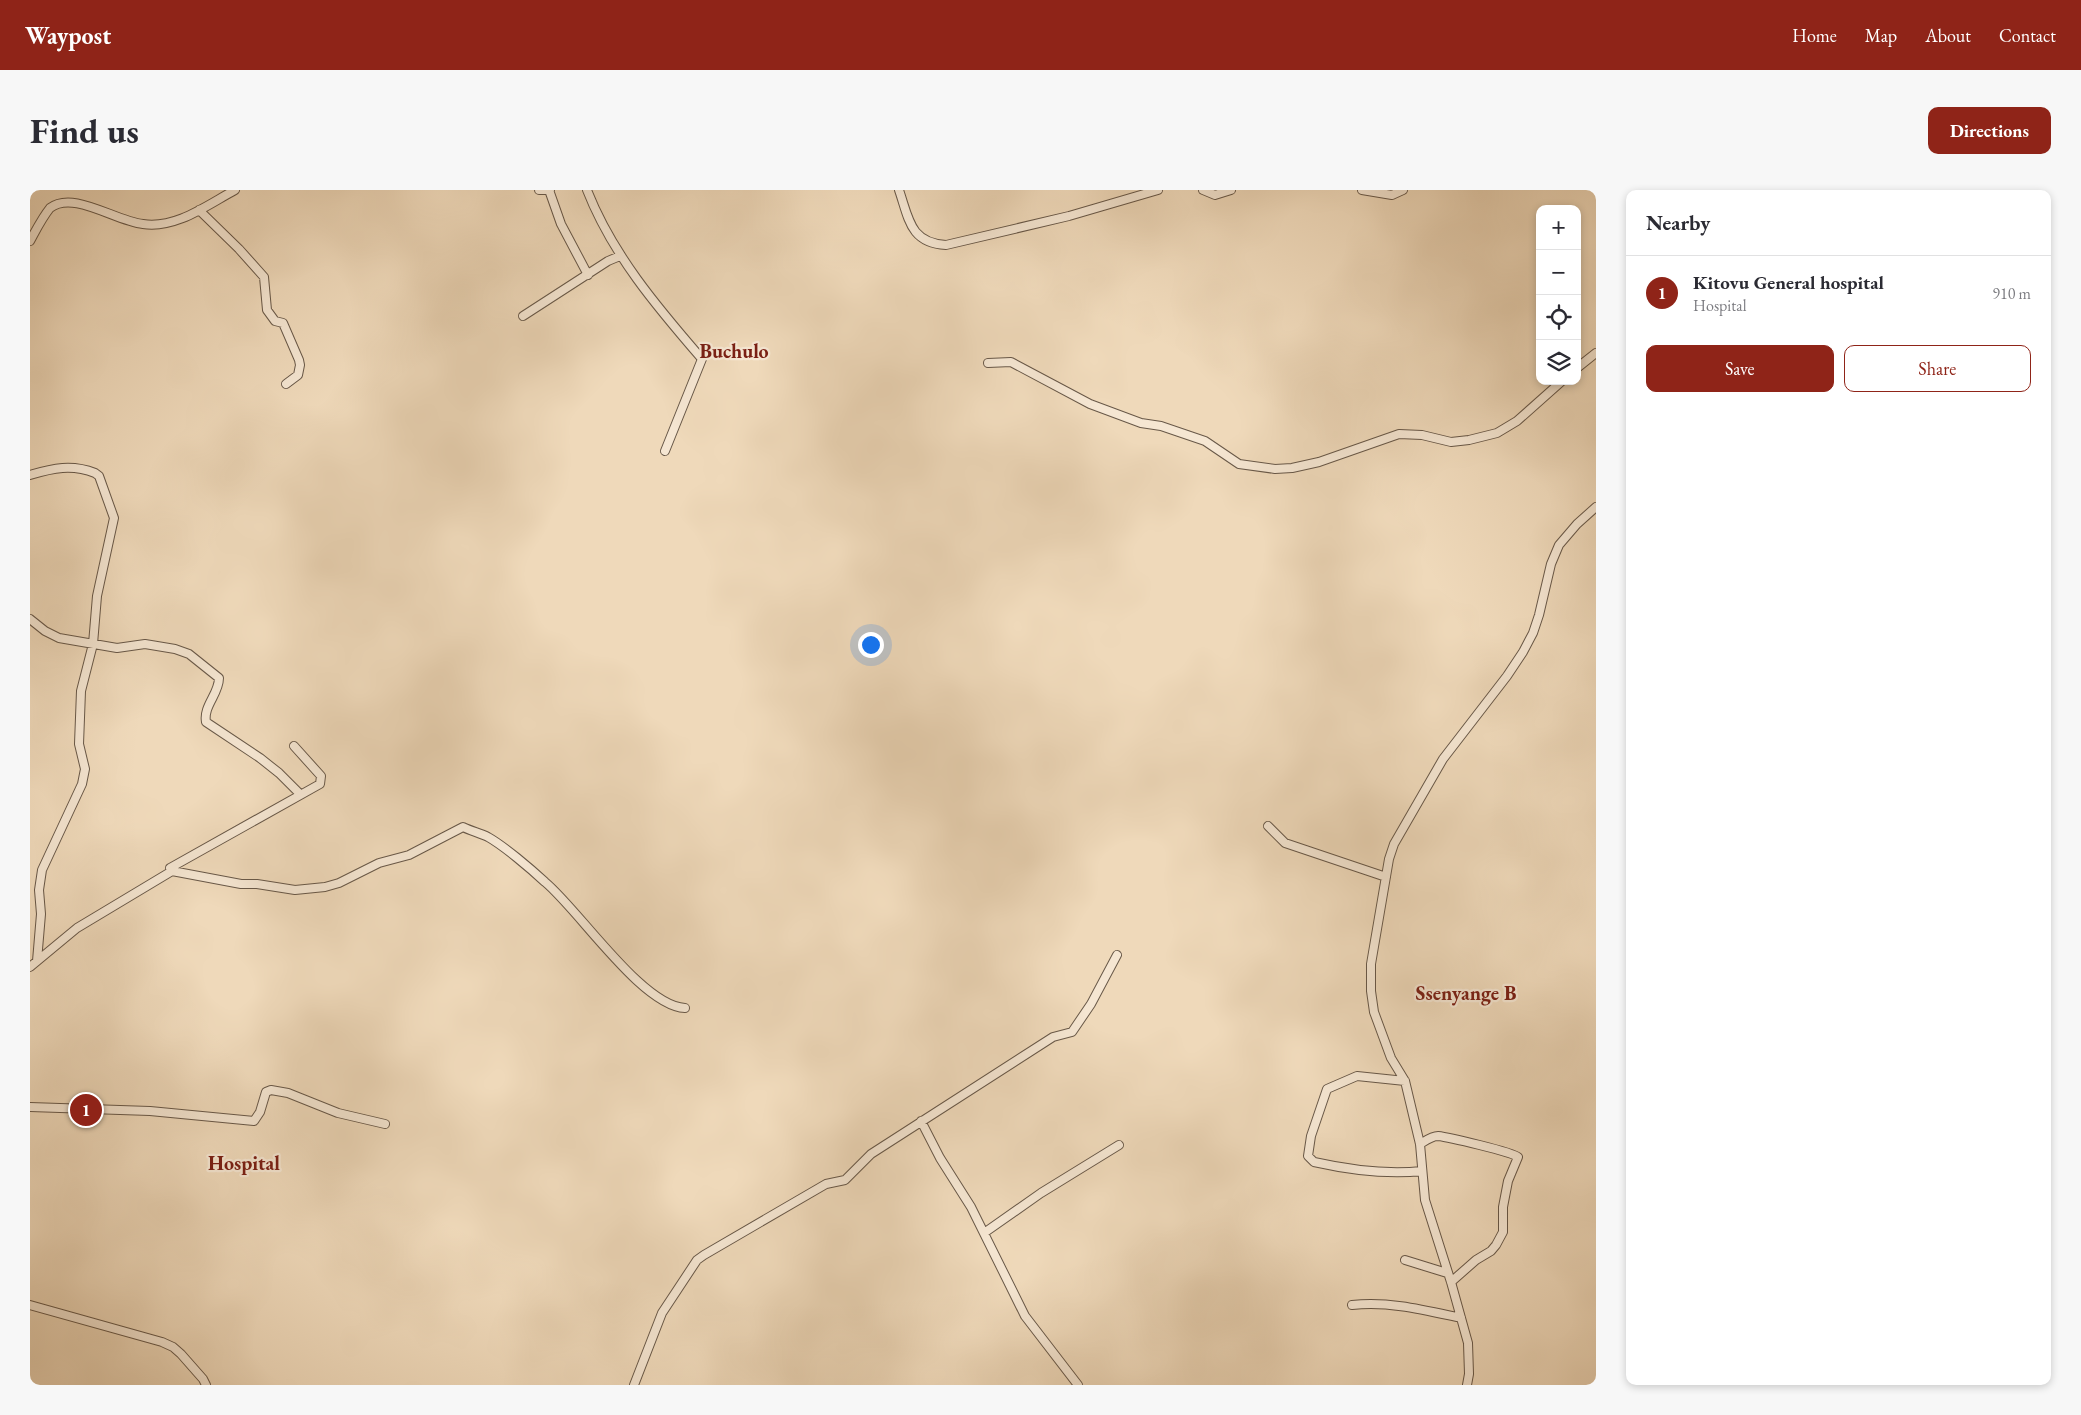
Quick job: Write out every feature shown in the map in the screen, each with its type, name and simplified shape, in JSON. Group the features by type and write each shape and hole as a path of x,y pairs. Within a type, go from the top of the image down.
{"street":[{"path":"30,241 51,207 63,199 74,199 92,204 116,216 143,224 162,223 180,219 235,190"},
{"path":"539,190 550,190 561,224 588,275"},
{"path":"587,190 620,256 668,319 702,359 665,451"},
{"path":"898,190 910,225 916,234 926,241 946,245 1069,216 1158,190"},
{"path":"1203,190 1215,195 1231,190"},
{"path":"1362,190 1390,193 1403,190"},
{"path":"199,210 239,249 264,277 268,310 275,321 284,323 300,365 298,375 286,384"},
{"path":"523,316 608,261 620,256"},
{"path":"1581,365 1596,352"},
{"path":"988,363 1011,362 1090,404 1140,423 1161,426 1205,441 1239,464 1274,468 1292,468 1319,462 1399,434 1422,435 1451,442 1497,433 1517,421 1558,385"},
{"path":"30,475 65,466 95,473 99,476 114,518 97,596 93,644 81,691 79,744 85,769 82,784 42,870 39,890 41,914 37,961"},
{"path":"1467,1385 1469,1374 1468,1343 1452,1282 1447,1273 1425,1200 1420,1144 1405,1081 1391,1058 1374,1012 1370,964 1394,844 1443,759 1507,676 1533,633 1551,564 1559,545 1577,524 1596,507"},
{"path":"30,619 45,631 59,638 70,638 117,648 145,644 175,649 190,654 219,678 214,696 205,713 206,722 260,758 279,773 300,794"},
{"path":"172,871 170,868 320,784 321,776 294,746"},
{"path":"1268,826 1285,843 1386,877"},
{"path":"30,967 78,928 172,871 226,881 295,890 325,887 379,864 409,855 463,827 488,838 547,883 624,969 674,1008 685,1008"},
{"path":"634,1385 662,1313 697,1260 826,1184 845,1180 871,1154 921,1121 1053,1037 1072,1032 1091,1004 1117,955"},
{"path":"1405,1081 1357,1076 1327,1089 1311,1136 1308,1156 1314,1162 1378,1173 1397,1174 1422,1171"},
{"path":"30,1107 150,1111 254,1122 260,1112 266,1092 271,1090 288,1093 338,1113 385,1124"},
{"path":"921,1121 940,1158 984,1233 1025,1316 1078,1385"},
{"path":"1420,1144 1436,1136 1516,1154 1518,1157 1508,1182 1503,1207 1503,1232 1491,1251 1476,1260 1452,1282"},
{"path":"984,1233 1040,1193 1119,1145"},
{"path":"1405,1260 1447,1273"},
{"path":"1352,1305 1389,1304 1461,1318"},
{"path":"30,1305 168,1344 182,1354 206,1385"}],"place":[{"name":"Kitovu General hospital","path":"86,1110"}],"district":[{"name":"Buchulo","path":"734,351"},
{"name":"Ssenyange B","path":"1466,993"},
{"name":"Hospital","path":"244,1163"}]}
